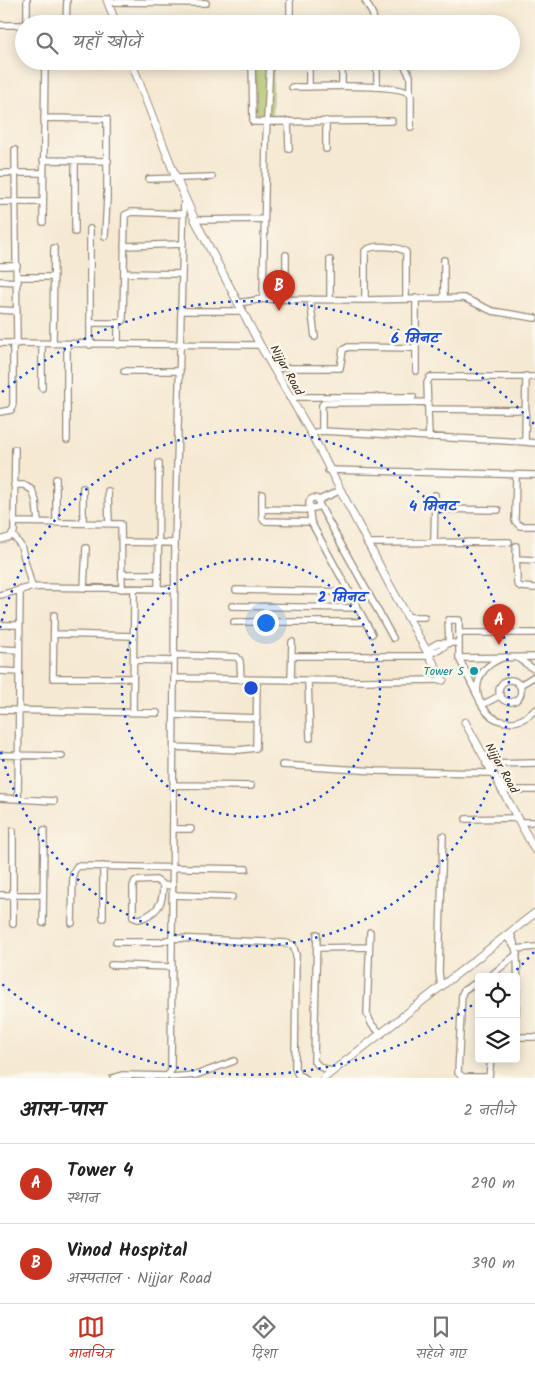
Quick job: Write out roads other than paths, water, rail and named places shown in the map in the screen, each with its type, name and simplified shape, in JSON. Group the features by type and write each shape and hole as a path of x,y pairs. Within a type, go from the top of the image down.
{"street":[{"path":"26,15 28,0"},
{"path":"66,15 67,0"},
{"path":"290,0 290,15"},
{"path":"365,0 373,15"},
{"path":"113,15 108,1 206,3"},
{"path":"0,25 15,24"},
{"path":"43,222 45,70"},
{"name":"Nijjar Road","path":"134,70 176,178 195,220 260,345 311,434 339,491 443,680"},
{"path":"252,70 253,122 392,122"},
{"path":"263,299 270,70"},
{"path":"309,70 309,87"},
{"path":"342,70 342,86"},
{"path":"377,87 378,70"},
{"path":"407,70 410,76 411,127"},
{"path":"292,87 377,87 399,88 410,92"},
{"path":"44,118 106,119 108,161 105,236"},
{"path":"288,121 289,149"},
{"path":"326,122 326,149"},
{"path":"0,412 11,410 13,404 18,279 15,150"},
{"path":"43,160 75,162 108,161"},
{"path":"75,162 75,232"},
{"path":"0,173 43,173"},
{"path":"149,179 212,177"},
{"path":"171,1076 175,715 174,589 184,197"},
{"path":"0,202 43,202"},
{"path":"90,322 118,324 123,320 124,220 127,213 184,214"},
{"path":"195,220 264,219"},
{"path":"90,229 90,345"},
{"path":"124,246 183,244"},
{"path":"53,344 54,248"},
{"path":"365,300 365,252 370,248 400,248 406,252 406,298"},
{"path":"286,255 286,299"},
{"path":"330,260 330,300"},
{"path":"444,260 444,297"},
{"path":"0,266 18,266"},
{"path":"124,273 181,274"},
{"path":"0,282 18,279 54,278"},
{"path":"238,302 263,299 365,300 444,297 471,300 492,311 535,318"},
{"path":"416,298 416,371"},
{"path":"310,299 316,337"},
{"path":"0,310 17,311"},
{"path":"181,311 243,311"},
{"path":"118,324 118,345"},
{"path":"0,344 260,345"},
{"path":"42,344 42,388"},
{"path":"67,344 67,440"},
{"path":"273,368 340,368 343,350 348,347 416,348"},
{"path":"124,371 180,371"},
{"path":"428,438 428,379 433,376 535,377"},
{"path":"526,376 526,442"},
{"path":"289,397 413,397"},
{"path":"322,431 322,405 324,403 428,405 526,410"},
{"path":"311,434 322,431 535,443"},
{"path":"15,449 15,522 13,535 21,546 32,587"},
{"path":"158,589 159,463"},
{"path":"328,470 535,475"},
{"path":"516,475 515,521 520,526 535,526"},
{"path":"56,479 56,522"},
{"path":"14,485 24,485 32,490 36,501 38,522"},
{"path":"82,522 83,488"},
{"path":"108,490 109,523"},
{"path":"319,502 339,491"},
{"path":"262,494 263,520 267,522 311,522"},
{"path":"434,542 435,494"},
{"path":"372,634 311,522 309,508 312,498 319,502 324,509 393,638"},
{"path":"262,509 309,508"},
{"path":"435,509 498,510"},
{"path":"15,522 121,524 122,589"},
{"path":"0,540 13,535"},
{"path":"122,542 175,543"},
{"path":"367,543 509,542"},
{"path":"516,546 517,585 535,588"},
{"path":"84,588 86,548"},
{"path":"516,559 535,560"},
{"path":"122,574 158,574"},
{"path":"0,595 20,588 32,587 174,589"},
{"path":"18,798 20,588"},
{"path":"236,590 350,592"},
{"path":"133,712 134,593"},
{"path":"232,606 358,608"},
{"path":"54,614 53,678 133,678"},
{"path":"407,617 424,617"},
{"path":"449,643 448,620 458,620 459,658 482,705 494,718 502,722 521,720 535,710"},
{"path":"234,622 365,622"},
{"path":"0,625 19,625"},
{"path":"459,633 535,633"},
{"path":"54,634 134,636"},
{"path":"291,681 292,642"},
{"path":"292,656 428,654 435,644 459,643"},
{"path":"0,649 18,650"},
{"path":"134,660 237,657 240,661 241,680"},
{"path":"478,697 479,679 483,671 489,665 506,657"},
{"path":"516,657 535,670"},
{"path":"459,658 535,657"},
{"path":"0,671 19,672"},
{"path":"520,685 535,676"},
{"path":"174,678 291,681 443,680"},
{"path":"174,747 253,749 257,743 257,680"},
{"path":"515,680 520,685 521,692 514,701 507,701 501,695 500,686 505,681 515,680"},
{"path":"308,681 310,738"},
{"path":"482,705 501,695"},
{"path":"0,710 157,713"},
{"path":"175,715 257,718"},
{"name":"Nijjar Road","path":"465,722 486,764 535,850"},
{"path":"0,755 62,756"},
{"path":"486,764 535,763"},
{"path":"282,765 376,771 491,773"},
{"path":"174,785 251,786"},
{"path":"501,790 535,790"},
{"path":"0,798 54,802"},
{"path":"466,819 535,822"},
{"path":"174,829 191,829"},
{"path":"43,922 44,830"},
{"path":"12,924 13,831"},
{"path":"441,987 439,972 443,836"},
{"path":"103,866 103,918"},
{"path":"72,923 75,868 103,866 246,869"},
{"path":"163,885 163,898 156,910 139,919 133,917 133,886 135,881 156,880 163,885 173,886"},
{"path":"0,895 43,895"},
{"path":"173,895 232,897"},
{"path":"324,1078 535,913"},
{"path":"370,932 366,1014 372,1025 382,1034"},
{"path":"317,934 314,1061 331,1071"},
{"path":"508,934 516,950 516,973"},
{"path":"116,942 161,942 172,938 286,943 293,945 296,956 295,1068 298,1074 305,1078"},
{"path":"316,948 369,947"},
{"path":"491,973 516,950 535,947"},
{"path":"112,965 172,967"},
{"path":"475,983 464,990 462,994 458,1073 463,1077 489,1077 490,1063"},
{"path":"520,1037 535,1037"},
{"path":"113,1078 117,1076 183,1077 204,1073 234,1061"}],"place":[{"name":"Vinod Hospital","path":"279,311"},
{"name":"Tower 4","path":"499,645"},
{"name":"Tower 5","path":"474,671"}]}
